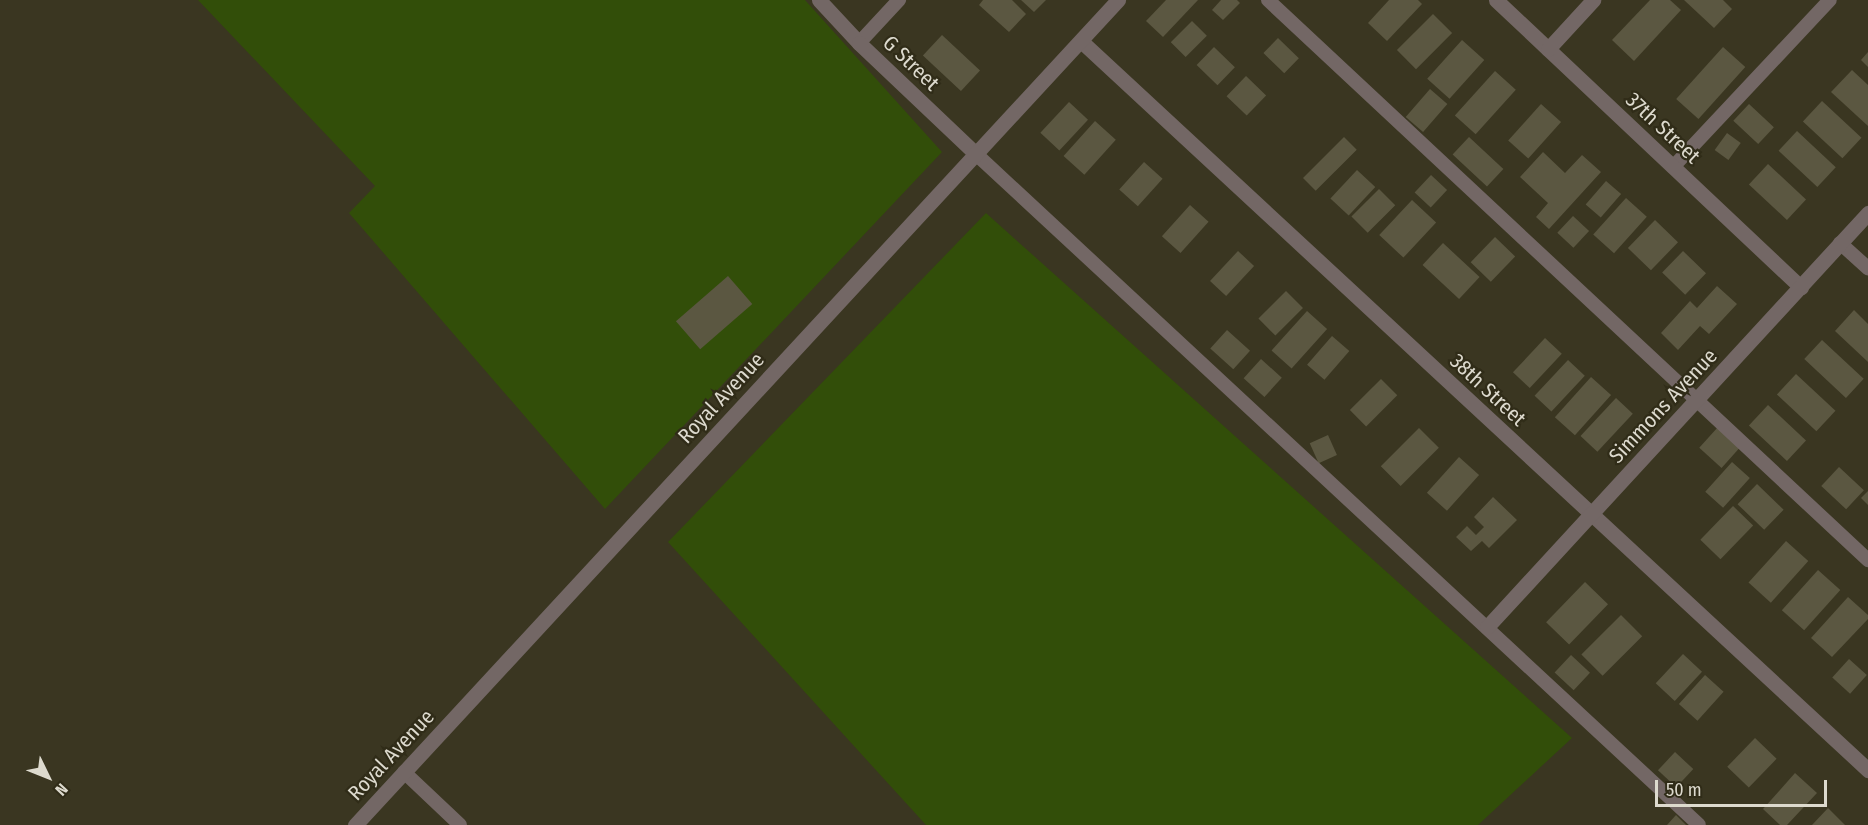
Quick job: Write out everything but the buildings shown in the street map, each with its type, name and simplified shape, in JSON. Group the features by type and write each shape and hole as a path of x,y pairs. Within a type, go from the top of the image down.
{"street":[{"name":"G Street","path":"819,0 860,43 976,154"},
{"name":"Royal Avenue","path":"355,825 1118,0"},
{"name":"37th Street","path":"1496,0 1801,287"},
{"path":"1548,49 1593,0"},
{"name":"38th Street","path":"1081,41 1868,770"},
{"name":"Simmons Avenue","path":"1487,627 1868,213"}],"lane":[{"path":"860,43 899,0"},
{"path":"1268,0 1868,560"},
{"path":"1673,167 1830,0"},
{"path":"976,154 1699,825"},
{"path":"1840,243 1868,268"},
{"path":"404,772 460,825"}],"green space":[{"path":"198,0 805,0 942,152 605,509 349,213 375,186"},
{"path":"986,213 1572,738 1478,825 926,825 668,542"}]}
